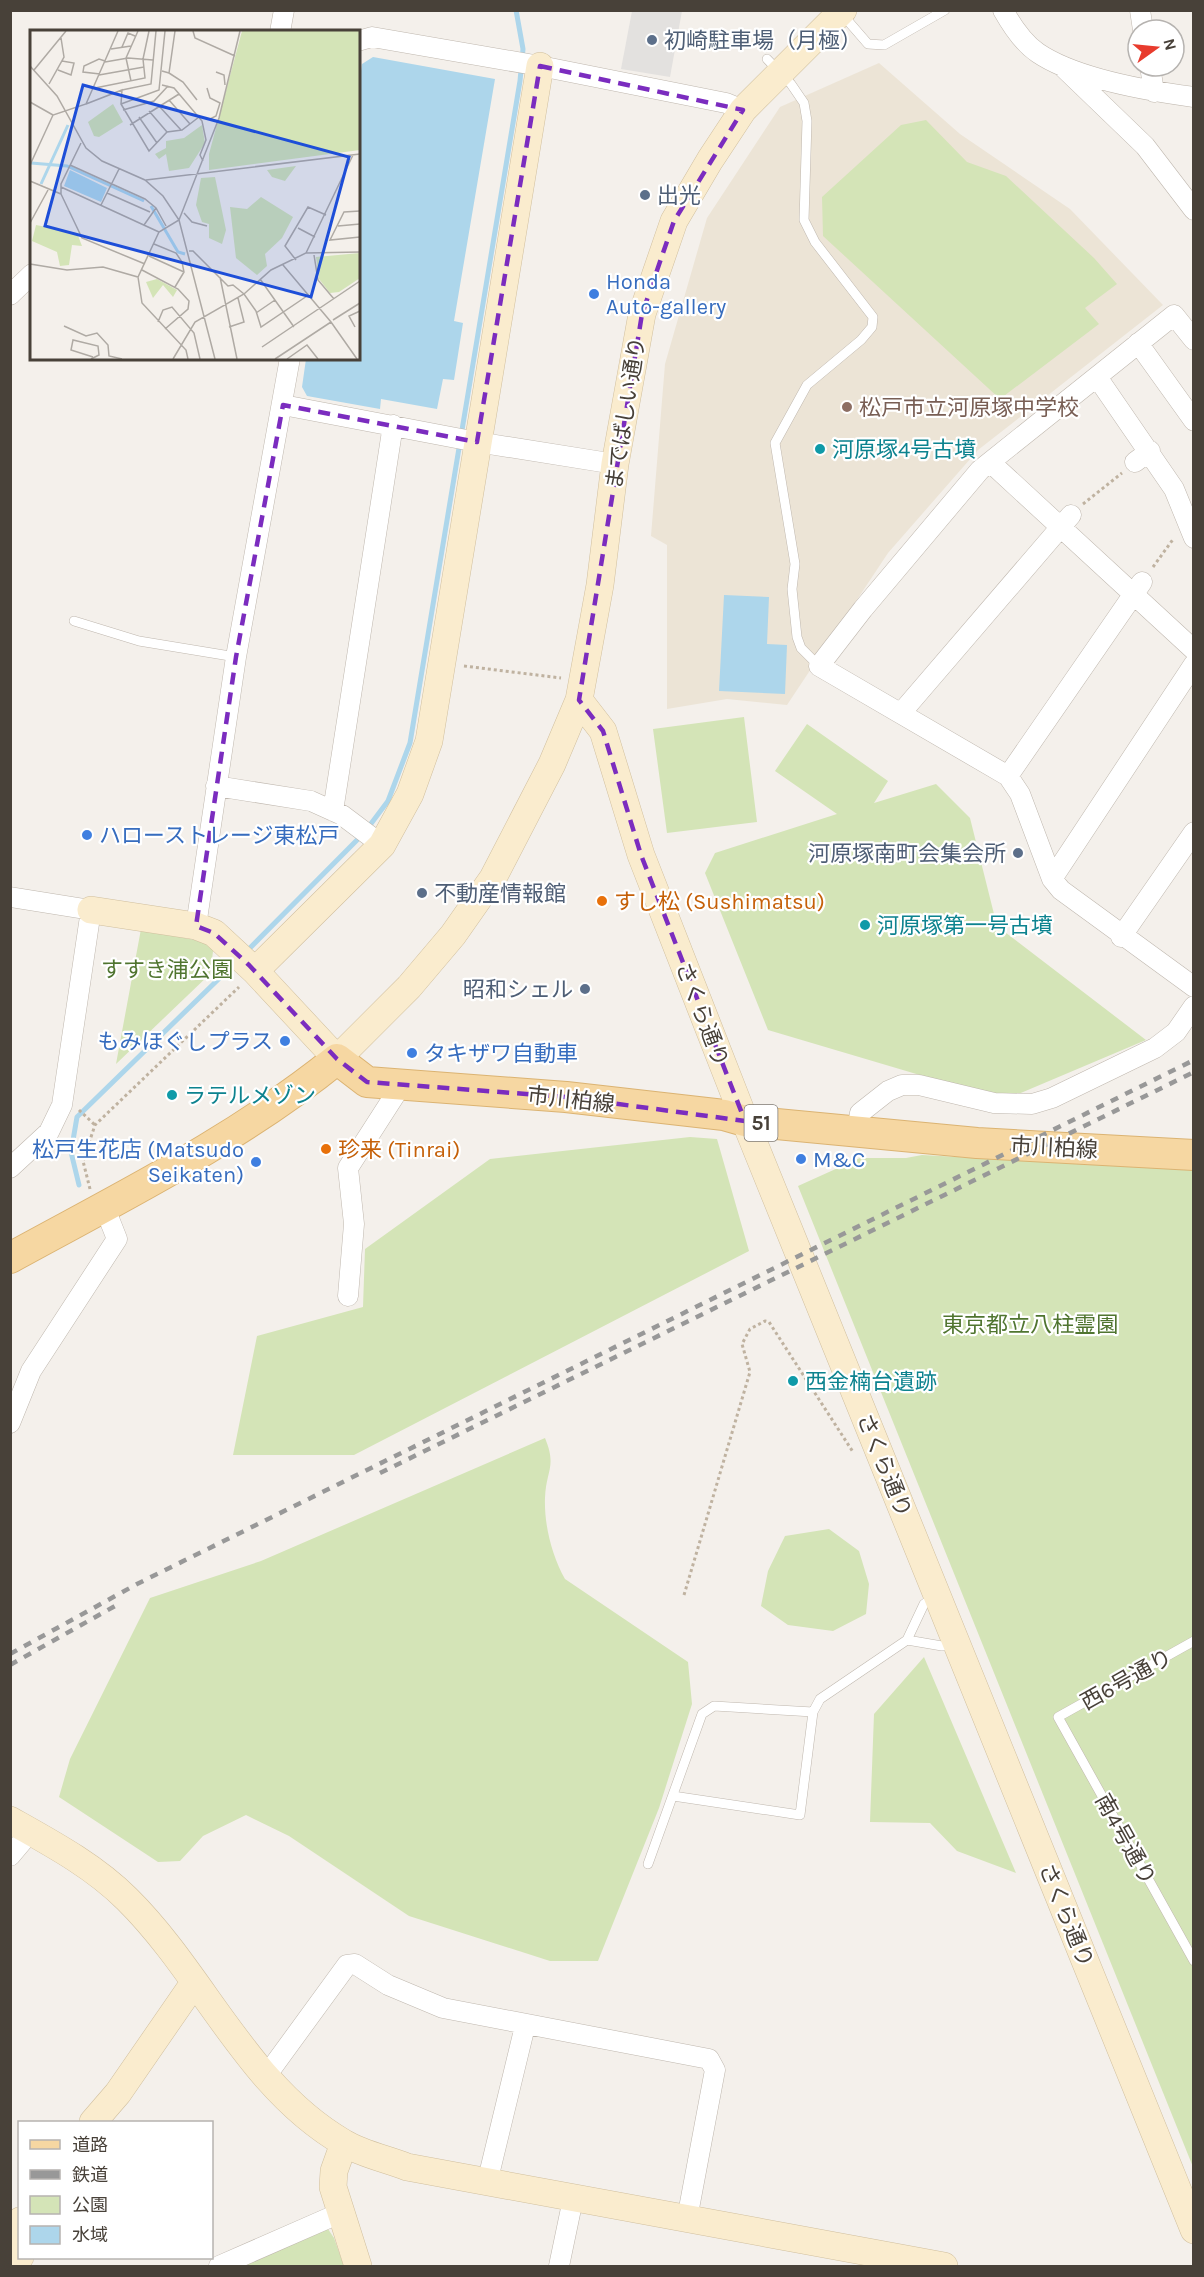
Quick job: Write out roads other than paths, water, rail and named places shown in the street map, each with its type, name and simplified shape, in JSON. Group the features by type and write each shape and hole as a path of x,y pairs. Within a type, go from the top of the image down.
{"main road":[{"name":"市川柏線","path":"337,1059 367,1082 578,1099 724,1115 745,1121 977,1143 1194,1155"},
{"path":"10,1258 97,1201 195,1158 290,1098 337,1059"}],"street":[{"path":"280,30 284,10"},
{"path":"1003,10 1015,31 1037,53 1063,67 1154,92 1194,97"},
{"name":"までばしい通り","path":"337,1059 409,987 453,936 493,878 552,764 581,690 600,585 615,465 642,314 674,221 710,160 773,66 841,11"},
{"path":"360,40 372,37 536,65 726,103 743,110"},
{"path":"246,962 410,794 429,741 441,663 465,440 536,65"},
{"path":"1063,67 1145,146 1194,210"},
{"path":"1152,78 1154,92"},
{"path":"10,295 30,276"},
{"path":"1194,340 1174,315 980,470 863,609 819,666 1008,776 1020,794 1052,879 1061,890 1121,937 1194,987"},
{"path":"1138,343 1194,421"},
{"path":"196,926 236,657 290,360"},
{"path":"1097,377 1143,456 1174,489 1187,531"},
{"path":"283,405 465,440 615,465"},
{"path":"333,811 393,425"},
{"path":"990,462 1065,520 1137,589 1194,650"},
{"path":"901,713 1065,520"},
{"path":"1008,776 1137,589"},
{"path":"1052,879 1194,664"},
{"name":"さくら通り","path":"581,690 603,731 641,855 745,1121 1194,2230"},
{"path":"216,786 311,801 333,811 370,836"},
{"path":"1121,937 1194,832"},
{"path":"10,897 196,926 214,933 246,962 337,1059"},
{"path":"10,1168 49,1132 62,1105 91,910"},
{"path":"857,1132 860,1113 888,1091 902,1085 920,1085 994,1103 1032,1104 1052,1098 1155,1048 1176,1032 1194,1006"},
{"path":"348,1296 354,1224 348,1168 402,1084"},
{"path":"10,1423 30,1371 117,1239 97,1201"},
{"path":"10,1856 21,1826 80,1862 127,1899 266,2076 302,2111 344,2143 408,2167 944,2266"},
{"path":"266,2076 347,1965 355,1964 388,1986 443,2008 525,2026 709,2059 715,2070 687,2218"},
{"path":"103,2121 118,2093 194,1983"},
{"path":"487,2183 525,2026"},
{"path":"94,2121 118,2093"},
{"path":"344,2143 334,2171 335,2197 358,2266"},
{"path":"559,2266 573,2199"},
{"path":"219,2266 340,2214"}],"lane":[{"path":"841,11 850,27 868,44 884,45 945,10"},
{"path":"773,66 804,103 807,121 804,220 815,242 873,317 872,327 861,340 807,385 775,442 795,564 792,589 797,637 801,648 819,666"},
{"path":"74,621 139,641 236,657"},
{"path":"673,1796 800,1815 813,1712 820,1699 907,1640 924,1604 937,1594"},
{"path":"907,1640 942,1646 957,1644"},
{"name":"西6号通り","path":"1058,1717 1194,1641"},
{"path":"648,1864 702,1714 714,1706 813,1712"},
{"name":"南4号通り","path":"1058,1717 1194,1961"}],"water":[{"path":"373,57 495,79 454,321 463,323 454,380 443,379 437,409 381,399 380,409 307,396 302,387 306,360 360,360 360,78 362,64"},
{"path":"724,595 769,597 767,644 787,645 785,694 719,691"}],"waterway":[{"path":"367,829 388,801 410,743 520,81 523,49 516,10"},
{"path":"245,953 361,836"},
{"path":"79,1185 71,1152 77,1117 234,964"}],"railway":[{"path":"10,1654 137,1584 1194,1060"},
{"path":"380,1473 1194,1072"},
{"path":"10,1665 115,1606"}],"place":[{"name":"初崎駐車場（月極）","path":"652,40"},
{"name":"出光","path":"645,195"},
{"name":"Honda Auto-gallery","path":"594,294"},
{"name":"松戸市立河原塚中学校","path":"847,407"},
{"name":"河原塚4号古墳","path":"820,449"},
{"name":"ハローストレージ東松戸","path":"87,835"},
{"name":"河原塚南町会集会所","path":"1018,853"},
{"name":"不動産情報館","path":"422,893"},
{"name":"すし松 (Sushimatsu)","path":"602,901"},
{"name":"河原塚第一号古墳","path":"865,925"},
{"name":"昭和シェル","path":"585,989"},
{"name":"もみほぐしプラス","path":"285,1041"},
{"name":"タキザワ自動車","path":"412,1053"},
{"name":"ラテルメゾン","path":"172,1095"},
{"name":"珍来 (Tinrai)","path":"326,1149"},
{"name":"M&C","path":"801,1159"},
{"name":"松戸生花店 (Matsudo Seikaten)","path":"256,1162"},
{"name":"西金楠台遺跡","path":"793,1381"}],"park label":[{"name":"すすき浦公園","path":"167,969"},
{"name":"東京都立八柱霊園","path":"1030,1324"}]}
